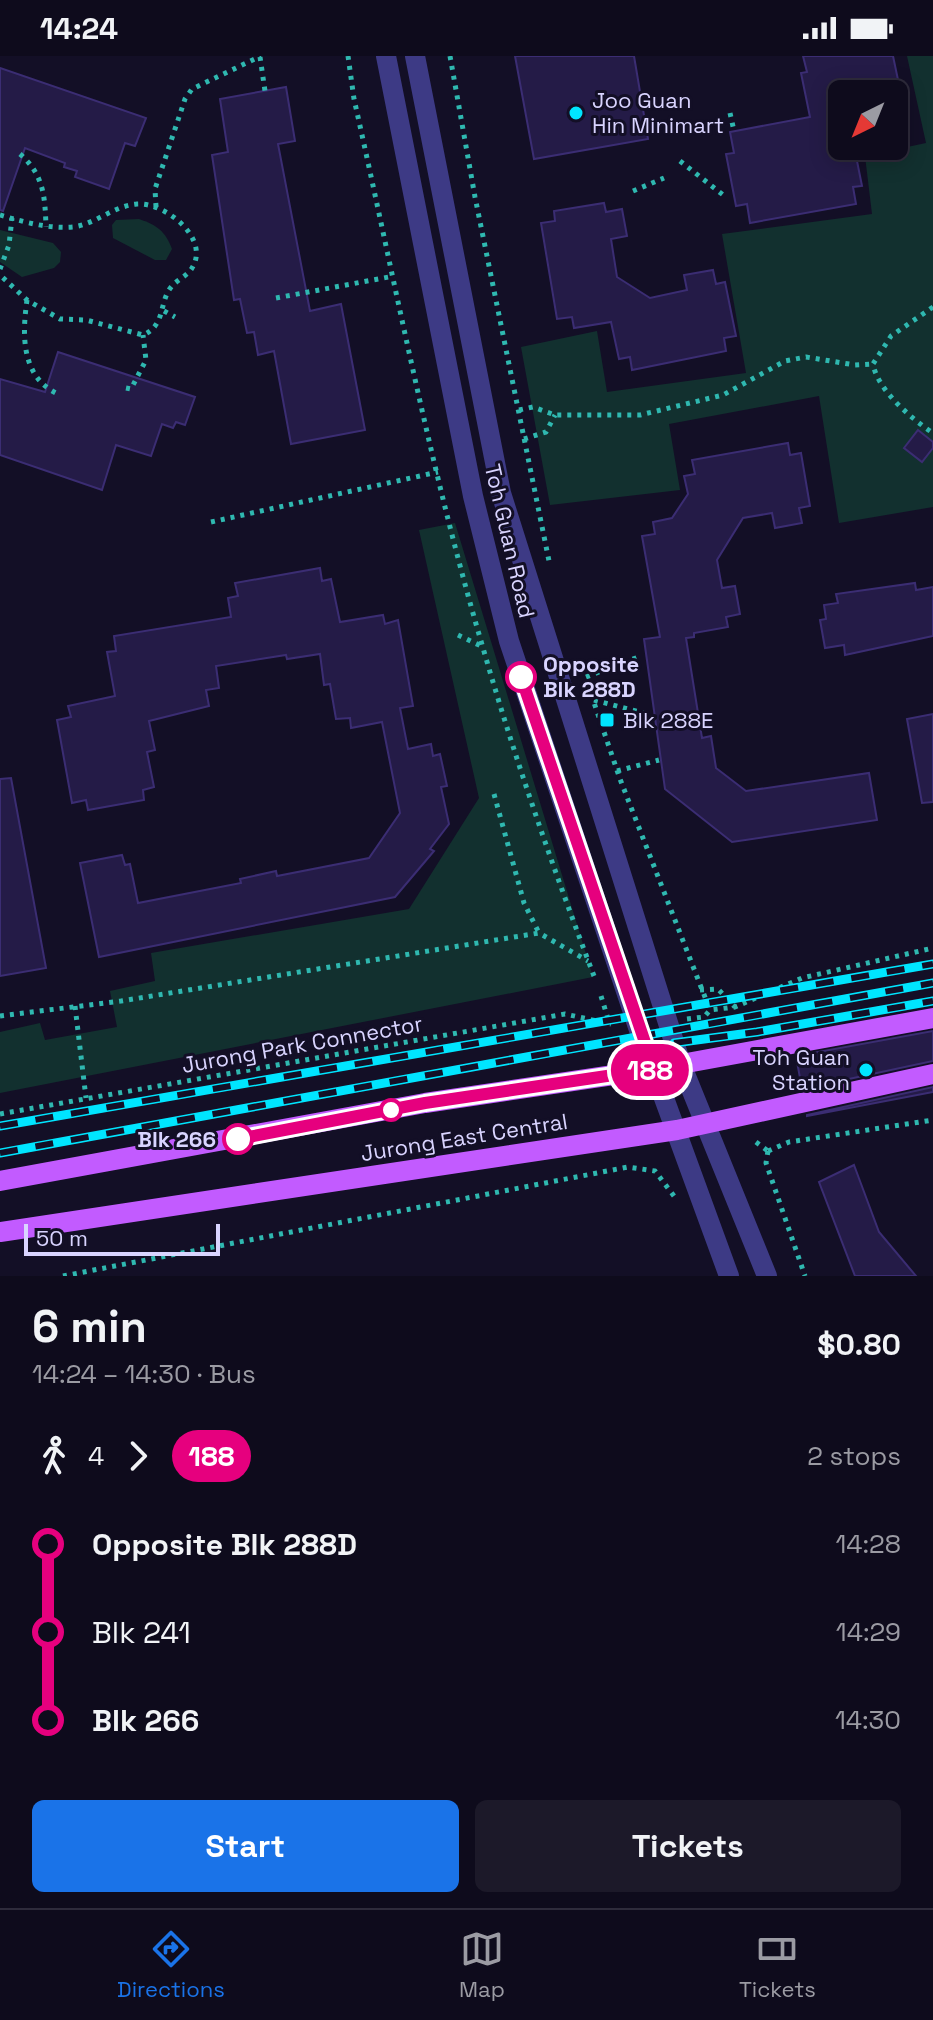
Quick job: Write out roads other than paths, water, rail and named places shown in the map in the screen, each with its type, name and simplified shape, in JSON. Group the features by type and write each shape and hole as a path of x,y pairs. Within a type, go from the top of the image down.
{"main road":[{"name":"Jurong East Central","path":"0,1181 425,1103 654,1069 933,1018"},
{"name":"Jurong East Central","path":"0,1232 677,1130 933,1074"}],"street":[{"name":"Toh Guan Road","path":"386,56 473,496 509,641 654,1069 729,1276"},
{"name":"Toh Guan Road","path":"415,56 501,493 681,1064 767,1276"},
{"path":"473,496 501,493"}],"railway":[{"path":"0,1126 933,964"},
{"path":"0,1153 933,983"},
{"path":"674,1043 757,1032 933,1001"}],"place":[{"name":"Joo Guan Hin Minimart","path":"576,113"},
{"name":"Opposite Blk 288D","path":"521,677"},
{"name":"Blk 288E","path":"607,720"},
{"name":"Toh Guan Station","path":"866,1070"},
{"name":"Blk 266","path":"238,1139"}]}
